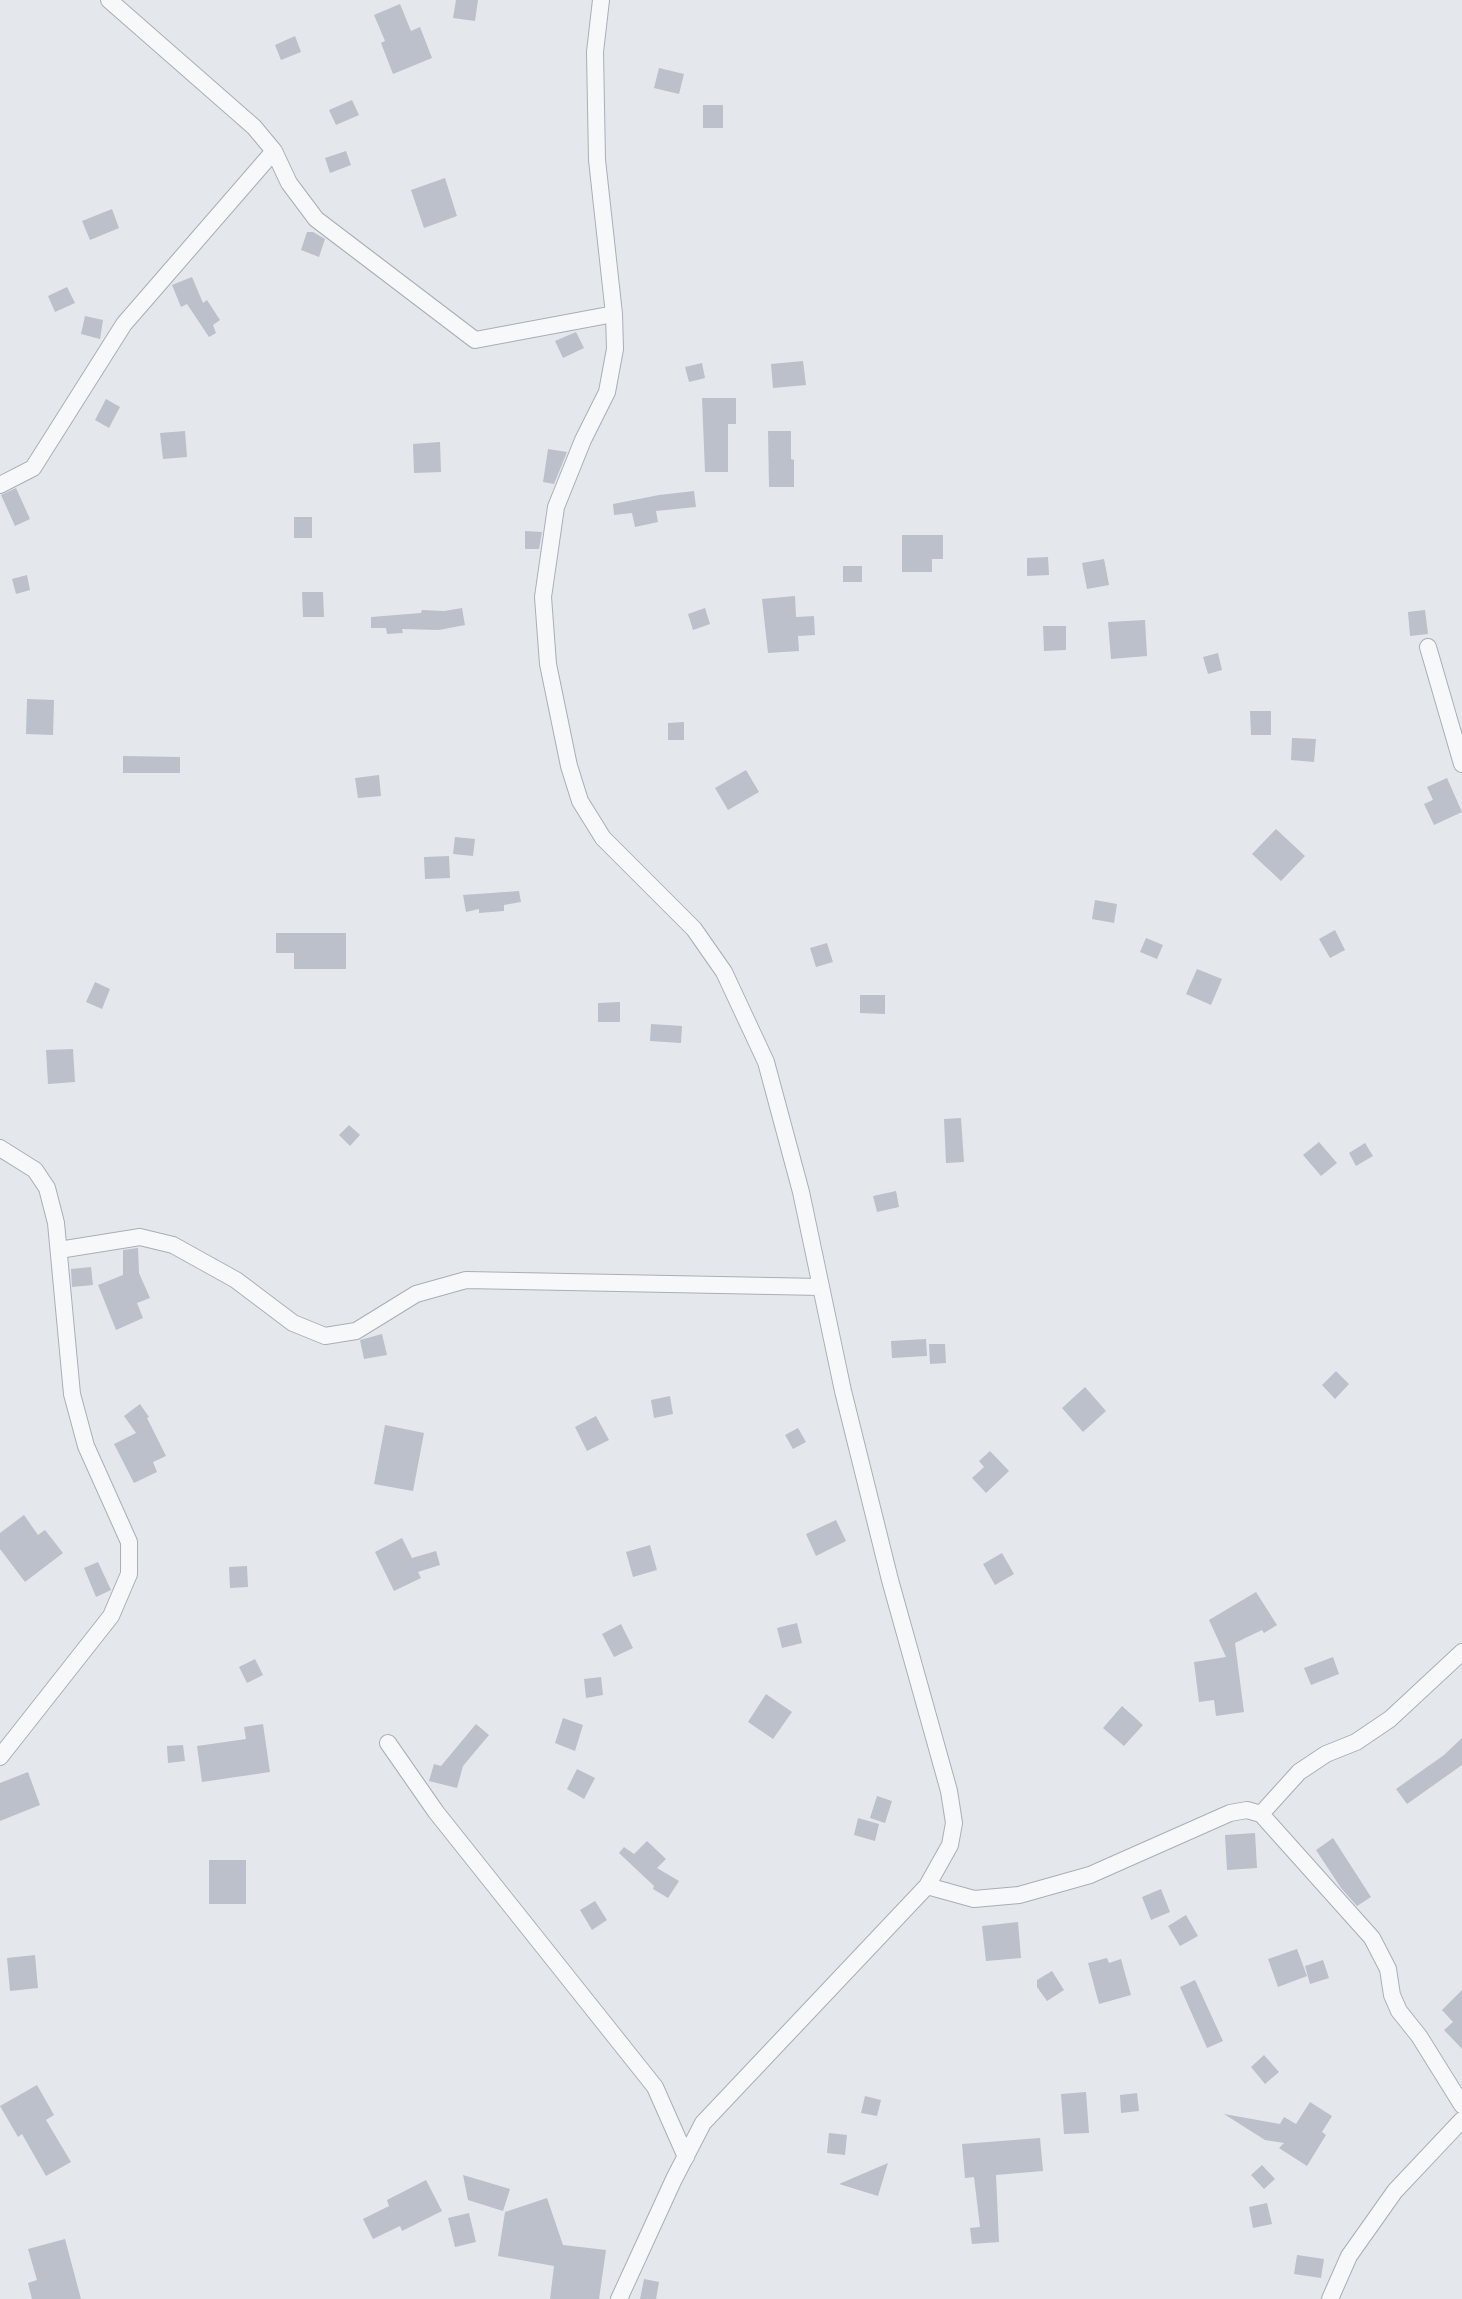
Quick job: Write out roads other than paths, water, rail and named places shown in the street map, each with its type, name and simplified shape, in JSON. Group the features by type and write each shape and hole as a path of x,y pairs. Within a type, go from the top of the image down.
{"street":[{"path":"108,0 254,127 274,151 289,183 316,219 475,340 614,314"},
{"path":"601,0 595,52 597,160 614,314 615,349 607,392 583,440 556,507 543,597 548,664 566,753 580,801 603,838 694,929 724,972 766,1062 801,1192 843,1391 890,1580 949,1791 954,1823 950,1845 927,1886 703,2123 619,2299"},
{"path":"0,485 33,468 124,324 274,151"},
{"path":"1428,647 1462,764"},
{"path":"0,1148 35,1170 47,1188 56,1223 72,1394 86,1446 129,1542 129,1574 111,1616 0,1757"},
{"path":"59,1251 140,1237 173,1245 236,1280 293,1323 325,1336 356,1331 416,1294 466,1280 821,1287"},
{"path":"1261,1814 1299,1772 1326,1754 1356,1742 1390,1719 1462,1652"},
{"path":"388,1743 436,1812 655,2087 685,2157"},
{"path":"927,1886 974,1899 1019,1895 1090,1875 1230,1814 1247,1810 1261,1814 1372,1938 1388,1969 1392,1995 1399,2011 1419,2036 1462,2105"},
{"path":"1330,2299 1349,2256 1395,2191 1462,2120"}]}
